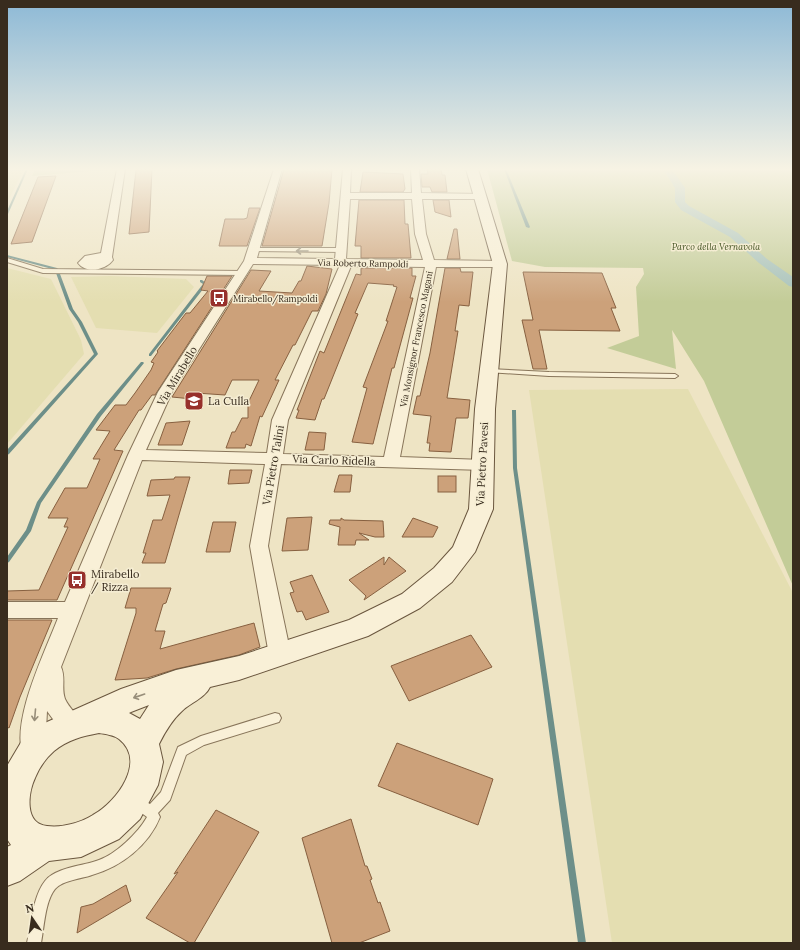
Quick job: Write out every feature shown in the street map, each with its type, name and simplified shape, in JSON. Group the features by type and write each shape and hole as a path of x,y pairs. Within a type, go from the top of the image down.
{"street":[{"path":"106,257 113,213"},
{"name":"Via Mirabello","path":"34,750 35,712 38,698 72,610 136,455 165,392 249,261 264,213"},
{"name":"Via Pietro Talini","path":"280,655 259,546 280,420 343,258 345,213"},
{"name":"Via Monsignor Francesco Magani","path":"391,462 430,274 430,264 426,260 419,213"},
{"name":"Via Pietro Pavesi","path":"79,723 121,702 176,683 217,674 280,655 358,628 411,602 442,574 463,552 475,527 481,509 484,465 485,409 500,264 485,213"},
{"name":"Via Roberto Rampoldi","path":"249,261 343,258 430,264 500,264"},
{"name":"Via Carlo Ridella","path":"136,455 484,465"},
{"path":"7,610 72,610"},
{"name":"Via Mirabello","path":"56,652 51,694 55,706 79,723"},
{"name":"Via Pietro Pavesi","path":"144,744 159,714 172,700 193,686 217,674"},
{"path":"99,719 120,723 129,727 138,735 144,744 146,774 141,788 143,806 91,838 66,844 44,844 30,838 18,828 11,812 9,797 19,769 34,750 55,733 79,723 99,719"},
{"path":"7,868 44,844"}],"lane":[{"path":"7,260 43,271 249,261"},
{"path":"489,371 549,374 675,376"},
{"path":"34,943 44,894 53,881 105,865 131,845 147,830 154,817 143,806 166,796 182,751 201,741 275,718"}],"shaded area":[{"path":"7,268 51,279 81,340 84,354 7,444"},
{"path":"110,276 186,279 194,287 157,333 96,328 71,277"},
{"path":"688,389 793,593 793,943 612,943 529,390"}],"green space":[{"name":"Parco della Vernavola","path":"499,213 793,213 793,586 704,381 672,330 676,369 607,348 639,336 636,287 644,274 643,268 545,267 512,261"}],"building":[{"path":"23,213 42,213 32,242 11,244"},
{"path":"131,213 150,213 149,232 129,234"},
{"path":"248,213 258,213 247,246 219,246 225,219 247,218"},
{"path":"271,213 327,213 322,246 262,246"},
{"path":"358,213 405,213 405,224 408,224 411,258 361,258 361,246 355,246"},
{"path":"439,213 451,213 451,217"},
{"path":"454,229 457,229 460,259 447,259"},
{"path":"307,266 332,269 326,294 318,311 312,311 275,380 279,380 262,417 260,416 251,446 246,444 245,448 226,448 232,432 235,432 242,418 248,418 248,403 259,380 232,380 225,395 196,393 192,399 172,397 251,270 271,271 259,291 292,293 299,281 301,281"},
{"path":"361,268 412,268 412,276 416,276 410,298 413,298 394,368 392,368 373,444 352,442 367,388 363,387 388,321 386,321 397,287 393,286 394,285 368,283 355,313 358,314 324,399 322,399 315,420 296,418 299,410 297,410 320,351 324,353 356,274 361,275"},
{"path":"445,268 460,268 461,272 473,272 469,306 459,305 455,331 458,331 447,398 470,400 469,410 468,418 456,418 451,452 429,451 430,443 427,443 431,416 413,414 417,396 420,396 430,353"},
{"path":"523,272 602,273 616,308 611,308 620,331 539,330 547,369 533,369 522,320 533,320"},
{"path":"207,276 232,276 155,395 152,395 141,410 139,410 114,450 123,451 57,600 7,600 7,591 39,590 68,527 64,527 68,518 48,518 65,488 87,488 100,459 93,459 110,431 96,430 115,405 126,405 135,393 151,370 154,363 151,362 158,352 157,351 186,313 190,313 208,291 201,290"},
{"path":"190,421 182,445 158,445 166,423"},
{"path":"309,432 326,433 324,450 305,450"},
{"path":"230,470 252,470 249,483 228,484"},
{"path":"339,475 352,475 350,492 334,492"},
{"path":"438,476 456,476 456,492 438,492"},
{"path":"175,477 190,477 165,563 142,563 146,553 143,553 153,520 162,520 170,495 147,496 151,480 174,479"},
{"path":"312,517 308,550 282,551 287,518"},
{"path":"341,518 344,520 383,521 384,537 375,537 359,533 369,540 356,540 355,545 338,545 340,527 329,524 330,520 341,520"},
{"path":"413,518 438,527 433,537 402,537"},
{"path":"213,522 236,522 230,552 206,552"},
{"path":"384,557 384,565 389,557 406,571 364,600 366,596 349,580"},
{"path":"312,575 329,612 306,620 302,611 297,612 290,593 294,592 290,582"},
{"path":"131,588 171,588 166,603 163,604 155,631 165,631 160,649 254,623 260,647 239,655 176,669 147,678 115,680 136,613 136,608 125,608"},
{"path":"7,620 52,620 20,697 9,728 7,727"},
{"path":"471,635 492,667 409,701 391,666"},
{"path":"397,743 493,779 478,825 378,786"},
{"path":"216,810 259,832 194,943 190,943 146,918 178,872 174,874"},
{"path":"351,819 365,866 367,866 372,879 370,880 378,903 380,902 390,931 359,943 332,943 302,838"},
{"path":"126,885 131,901 77,933 81,907 93,904"}],"waterway":[{"path":"523,213 528,227"},
{"path":"695,213 734,235 763,261 793,283"},
{"path":"7,256 56,269"},
{"path":"7,453 96,354 80,322 71,309 58,273 61,273"},
{"path":"150,355 205,284 201,281"},
{"path":"7,561 28,531 39,503 99,415 142,363"},
{"path":"514,411 515,468 582,943"}],"place":[{"name":"Mirabello/Rampoldi","path":"219,298"},
{"name":"La Culla","path":"194,401"},
{"name":"Mirabello / Rizza","path":"77,580"}]}
